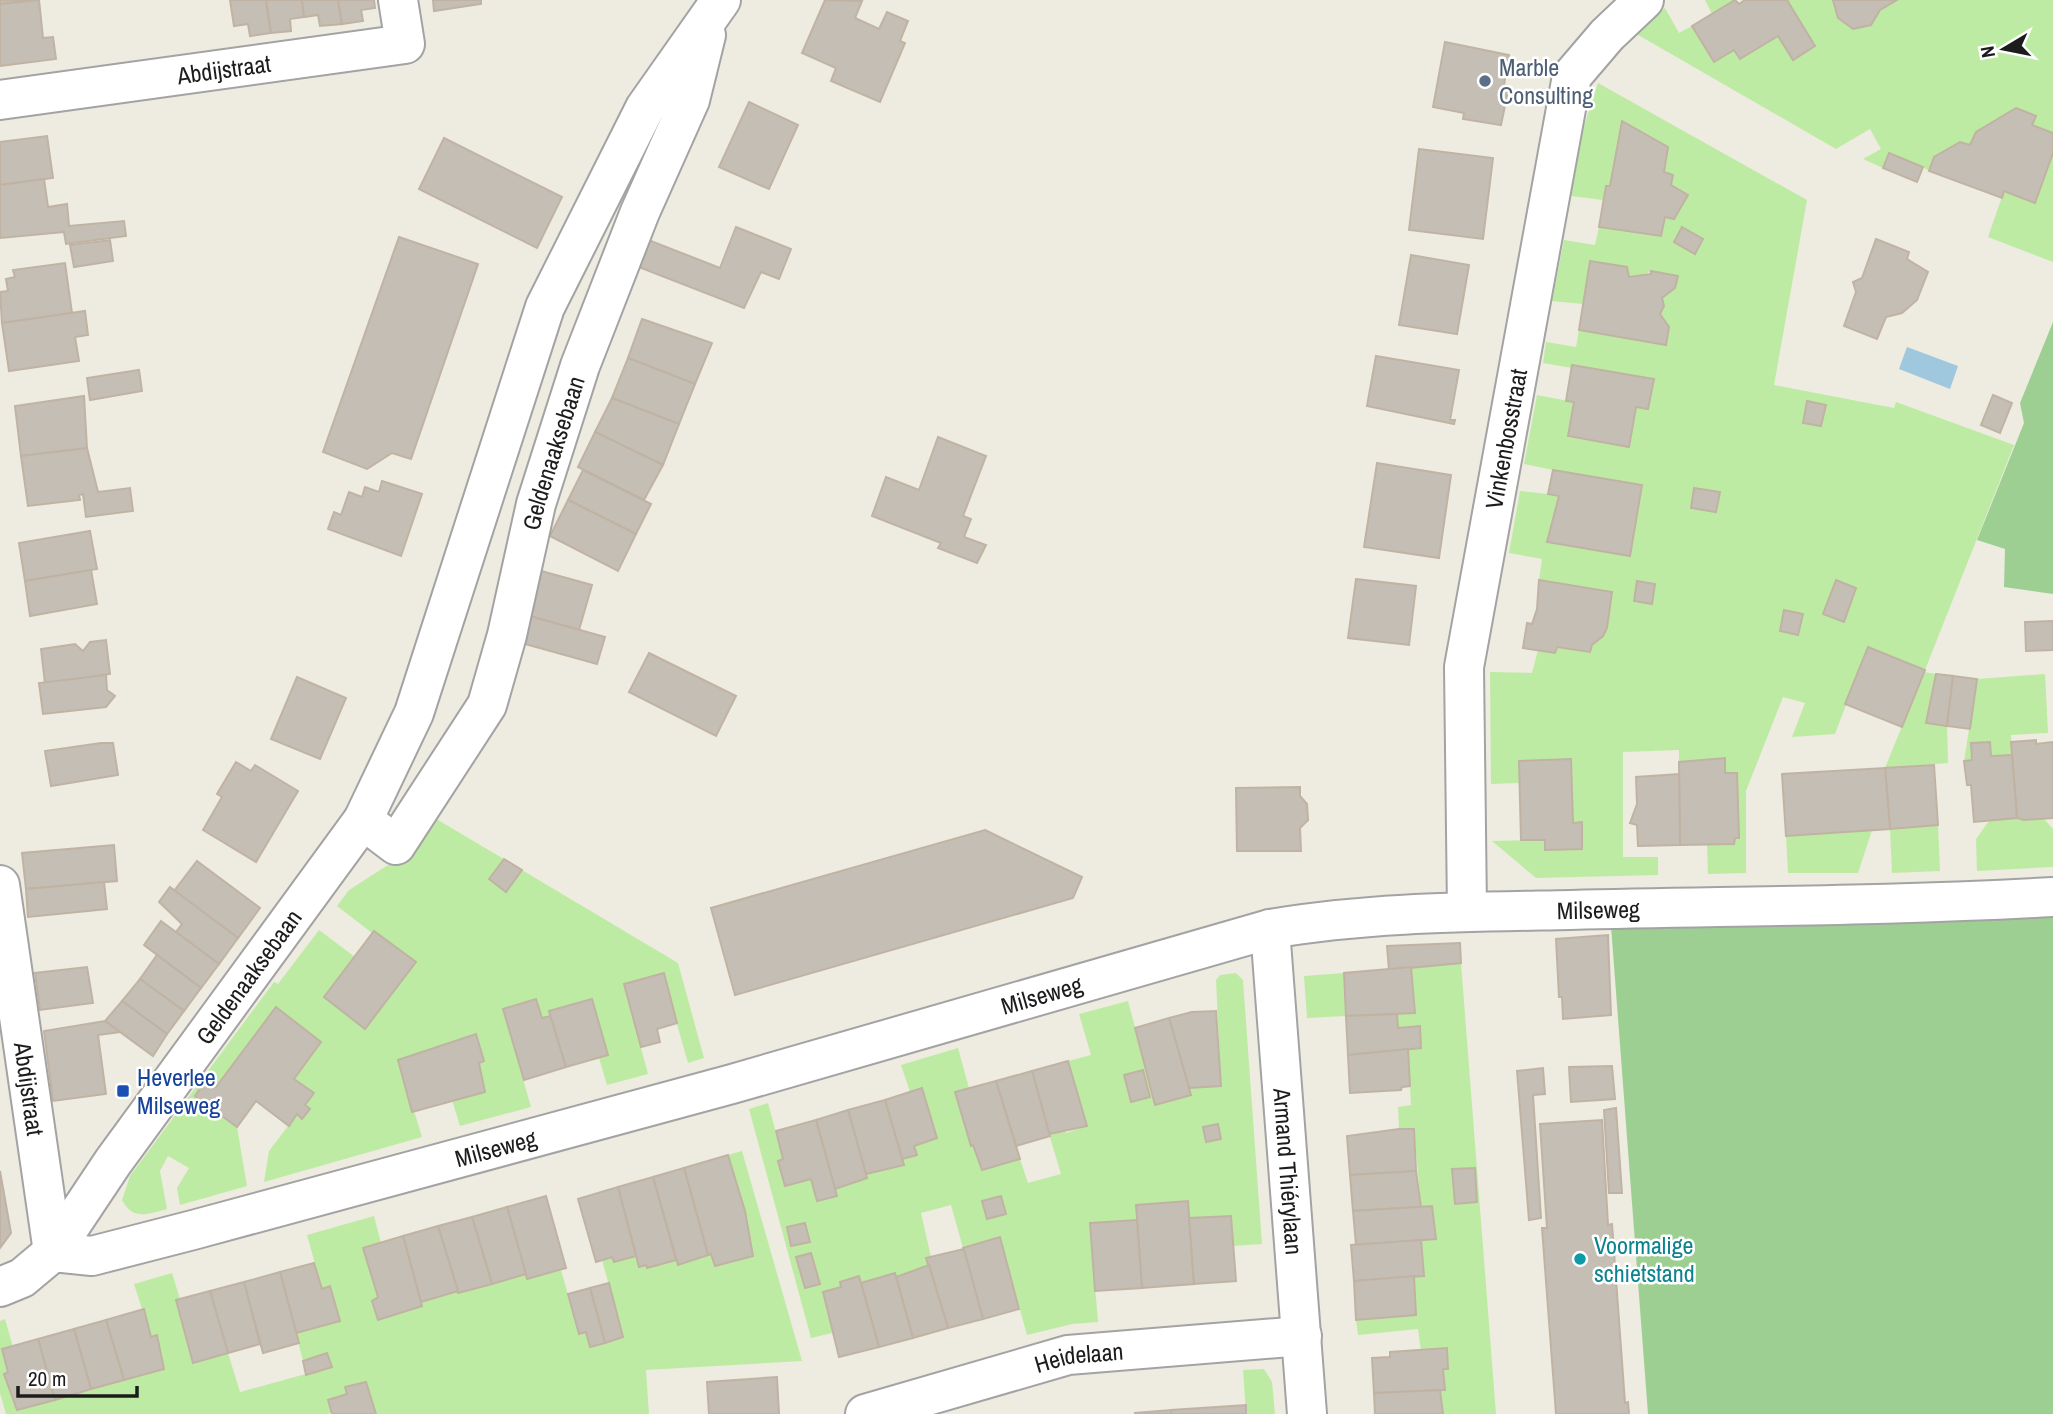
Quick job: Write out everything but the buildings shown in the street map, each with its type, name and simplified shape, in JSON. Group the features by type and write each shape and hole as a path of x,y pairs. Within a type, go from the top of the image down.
{"street":[{"name":"Abdijstraat","path":"0,100 405,44 398,0"},
{"name":"Vinkenbosstraat","path":"1467,911 1464,667 1572,76 1606,35 1644,0"},
{"name":"Geldenaaksebaan","path":"0,1287 22,1278 54,1252 113,1162 363,820 414,713 545,307 645,108 716,7"},
{"name":"Geldenaaksebaan","path":"363,820 396,845 486,705 507,635 536,504 580,366 640,212 690,100 716,7"},
{"name":"Abdijstraat","path":"0,885 54,1252"},
{"name":"Milseweg","path":"54,1252 92,1256 193,1230 732,1084 1270,929 1309,922 1467,911 1935,904 2053,897"},
{"name":"Armand Thiérylaan","path":"1270,929 1307,1414"},
{"name":"Heidelaan","path":"865,1414 1068,1355 1302,1336"}],"green space":[{"path":"1705,0 1735,0 1712,14"},
{"path":"1787,0 1835,0 1838,18 1854,29 1871,25 1880,10 1897,0 2053,0 2053,133 2032,125 2036,116 2016,108 1970,145 1959,142 1934,157 1929,171 1923,167 1883,168 1863,159 1881,149 1870,129 1836,149 1633,32 1665,8 1679,33 1692,26 1714,62 1734,50 1740,59 1778,36 1815,46"},
{"path":"1598,83 1807,200 1774,385 1894,408 1896,402 2014,445 1925,670 1868,647 1835,734 1792,737 1805,703 1783,697 1746,791 1746,873 1708,874 1707,844 1739,837 1737,774 1725,773 1724,758 1679,762 1679,750 1623,752 1623,857 1658,857 1658,875 1536,878 1492,841 1545,840 1545,850 1582,848 1582,823 1573,823 1571,759 1519,761 1519,783 1491,784 1490,672 1532,673 1538,650 1555,653 1557,647 1590,652 1592,645 1606,629 1612,592 1539,580 1542,559 1509,553 1520,491 1549,494 1553,470 1524,464 1537,395 1574,402 1568,437 1629,447 1636,407 1648,408 1654,380 1573,365 1572,368 1543,363 1546,342 1576,347 1579,330 1665,345 1660,314 1664,306 1662,298 1675,288 1678,276 1652,271 1583,304 1552,301 1564,240 1595,245 1599,227 1661,236 1665,217 1674,219 1688,195 1671,185 1664,172 1667,147 1623,122 1610,186 1606,186 1603,200 1571,196 1584,126"},
{"path":"2053,153 2053,262 1988,237 2004,191 2035,202"},
{"path":"2053,322 2053,594 2004,587 2005,549 1977,540 2024,423 2020,403"},
{"path":"1924,672 1936,674 1927,723 1947,726 1948,763 1885,768"},
{"path":"2045,674 2048,733 2011,735 2012,755 1991,756 1990,742 1971,743 1972,760 1964,761 1977,679"},
{"path":"428,814 678,963 704,1058 688,1063 677,1024 657,1029 660,1042 641,1048 648,1074 607,1085 599,1058 608,1055 592,999 550,1011 551,1016 542,1018 536,999 503,1009 531,1107 460,1126 452,1100 414,1111 422,1137 264,1182 269,1151 288,1126 256,1101 237,1127 247,1186 180,1205 177,1188 189,1168 168,1156 160,1171 167,1209 141,1214 131,1211 122,1200 130,1176 274,982 278,984 319,930 355,957 372,933 337,906 349,890 399,858"},
{"path":"2043,818 2053,829 2053,867 1977,871 1976,839 1989,821"},
{"path":"1938,825 1940,871 1892,873 1890,829"},
{"path":"1872,830 1858,873 1788,873 1786,836"},
{"path":"2053,897 2053,1414 1648,1414 1611,926"},
{"path":"1461,963 1496,1414 1443,1414 1440,1390 1445,1390 1443,1369 1448,1369 1421,1351 1418,1329 1358,1335 1356,1320 1416,1315 1414,1276 1424,1275 1421,1240 1436,1239 1432,1206 1421,1207 1414,1129 1399,1129 1398,1107 1411,1105 1408,1049 1419,1026 1398,1028 1397,1014 1414,1012 1411,967"},
{"path":"1236,973 1243,980 1262,1244 1233,1246 1231,1216 1189,1218 1188,1201 1136,1205 1137,1220 1090,1224 1098,1322 1072,1324 1027,1335 1000,1237 963,1248 951,1205 921,1213 931,1257 929,1265 896,1277 894,1273 861,1283 858,1276 841,1281 841,1287 824,1292 832,1333 811,1338 749,1109 768,1103 783,1159 778,1161 785,1186 811,1179 817,1201 836,1196 835,1189 867,1178 866,1174 903,1165 902,1159 917,1155 914,1146 936,1138 923,1088 910,1092 901,1065 958,1048 969,1088 955,1092 971,1145 982,1169 1020,1159 1028,1183 1061,1174 1049,1134 1065,1130 1066,1133 1087,1126 1068,1061 1091,1055 1079,1014 1128,1001 1156,1105 1191,1095 1189,1088 1221,1086 1216,980 1220,975"},
{"path":"1344,973 1346,1016 1307,1018 1304,976"},
{"path":"742,1151 802,1361 646,1370 649,1414 376,1414 365,1382 346,1387 347,1394 329,1400 332,1413 327,1414 6,1414 0,1393 0,1321 5,1319 13,1347 2,1350 8,1372 4,1374 17,1410 164,1369 157,1336 151,1337 134,1284 172,1273 180,1299 228,1353 240,1392 331,1367 327,1354 303,1361 296,1333 322,1289 307,1235 374,1216 381,1243 363,1248 378,1297 373,1302 378,1320 457,1291 459,1293 526,1274 527,1279 561,1270 579,1333 586,1332 590,1347 623,1337 602,1260 612,1257 615,1262 636,1256 647,1268 676,1260 678,1265 711,1254 715,1266 753,1256 745,1211 728,1155"},
{"path":"1264,1369 1272,1382 1275,1414 1246,1414 1243,1370"}],"water":[{"path":"1907,347 1958,366 1950,389 1899,369"}],"place":[{"name":"Marble Consulting","path":"1485,81"},
{"name":"Heverlee Milseweg","path":"123,1091"},
{"name":"Voormalige schietstand","path":"1580,1259"}]}
